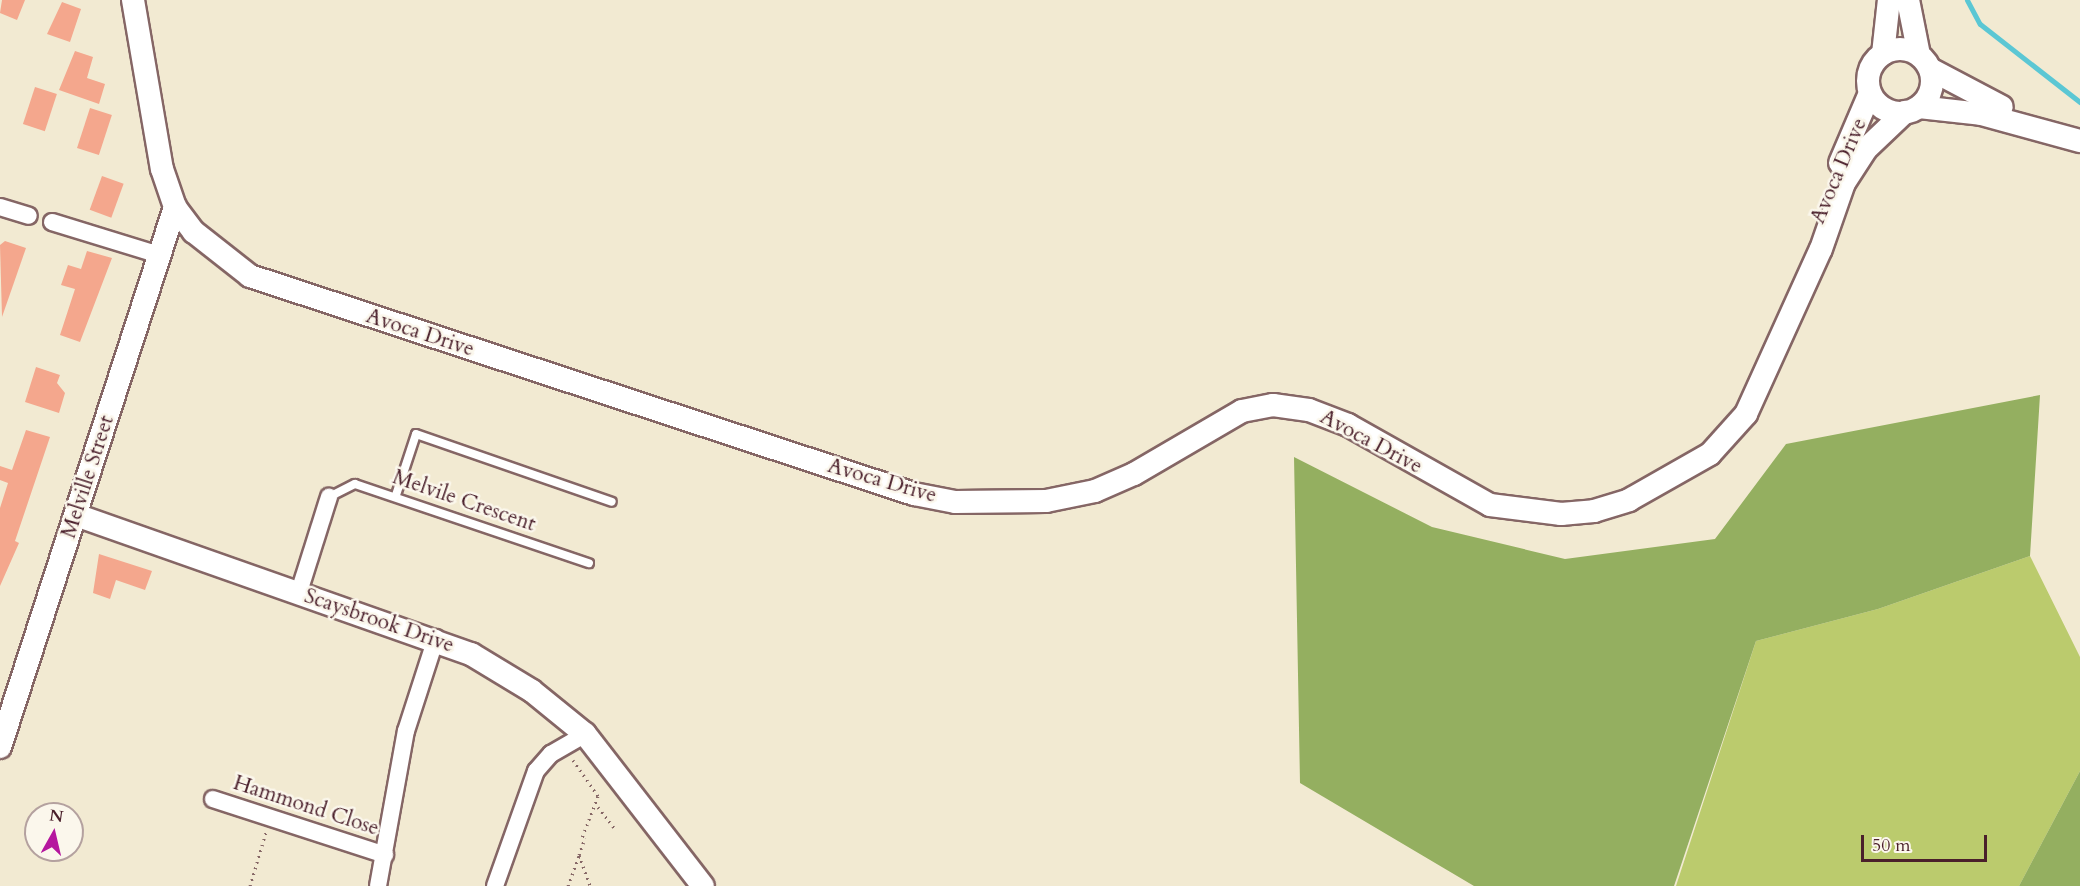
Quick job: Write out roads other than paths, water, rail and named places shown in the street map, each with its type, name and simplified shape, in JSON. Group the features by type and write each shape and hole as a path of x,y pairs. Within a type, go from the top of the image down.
{"main road":[{"name":"Avoca Drive","path":"133,0 162,169 175,207 194,232 249,276 914,494 955,501 1046,501 1095,490 1134,474 1242,411 1273,405 1309,410 1348,425 1490,505 1527,513 1594,511 1663,484 1729,436 1746,414 1804,284 1853,165 1912,109"},
{"path":"1889,0 1883,54 1868,76 1870,93 1888,111 1912,109 1981,114 2074,139"},
{"path":"1908,0 1931,90 1912,109"},
{"path":"1883,54 1898,49 1924,62 1979,99 2074,139"},
{"name":"Avoca Drive","path":"1804,284 1809,244 1825,195 1870,93"},
{"name":"Melville Street","path":"0,747 175,207"},
{"name":"Scaysbrook Drive","path":"76,515 436,638 532,691 585,734 703,886"}],"street":[{"path":"0,207 29,216"},
{"path":"52,222 159,255"},
{"path":"299,592 329,497"},
{"path":"378,886 406,731 436,638"},
{"path":"495,886 536,771 561,748 585,734"},
{"name":"Hammond Close","path":"213,799 385,855"}],"lane":[{"path":"396,495 416,434 612,502"},
{"name":"Melvile Crescent","path":"329,497 355,484 396,495 589,563"}],"waterway":[{"path":"1967,0 1980,24 2080,102"}]}
